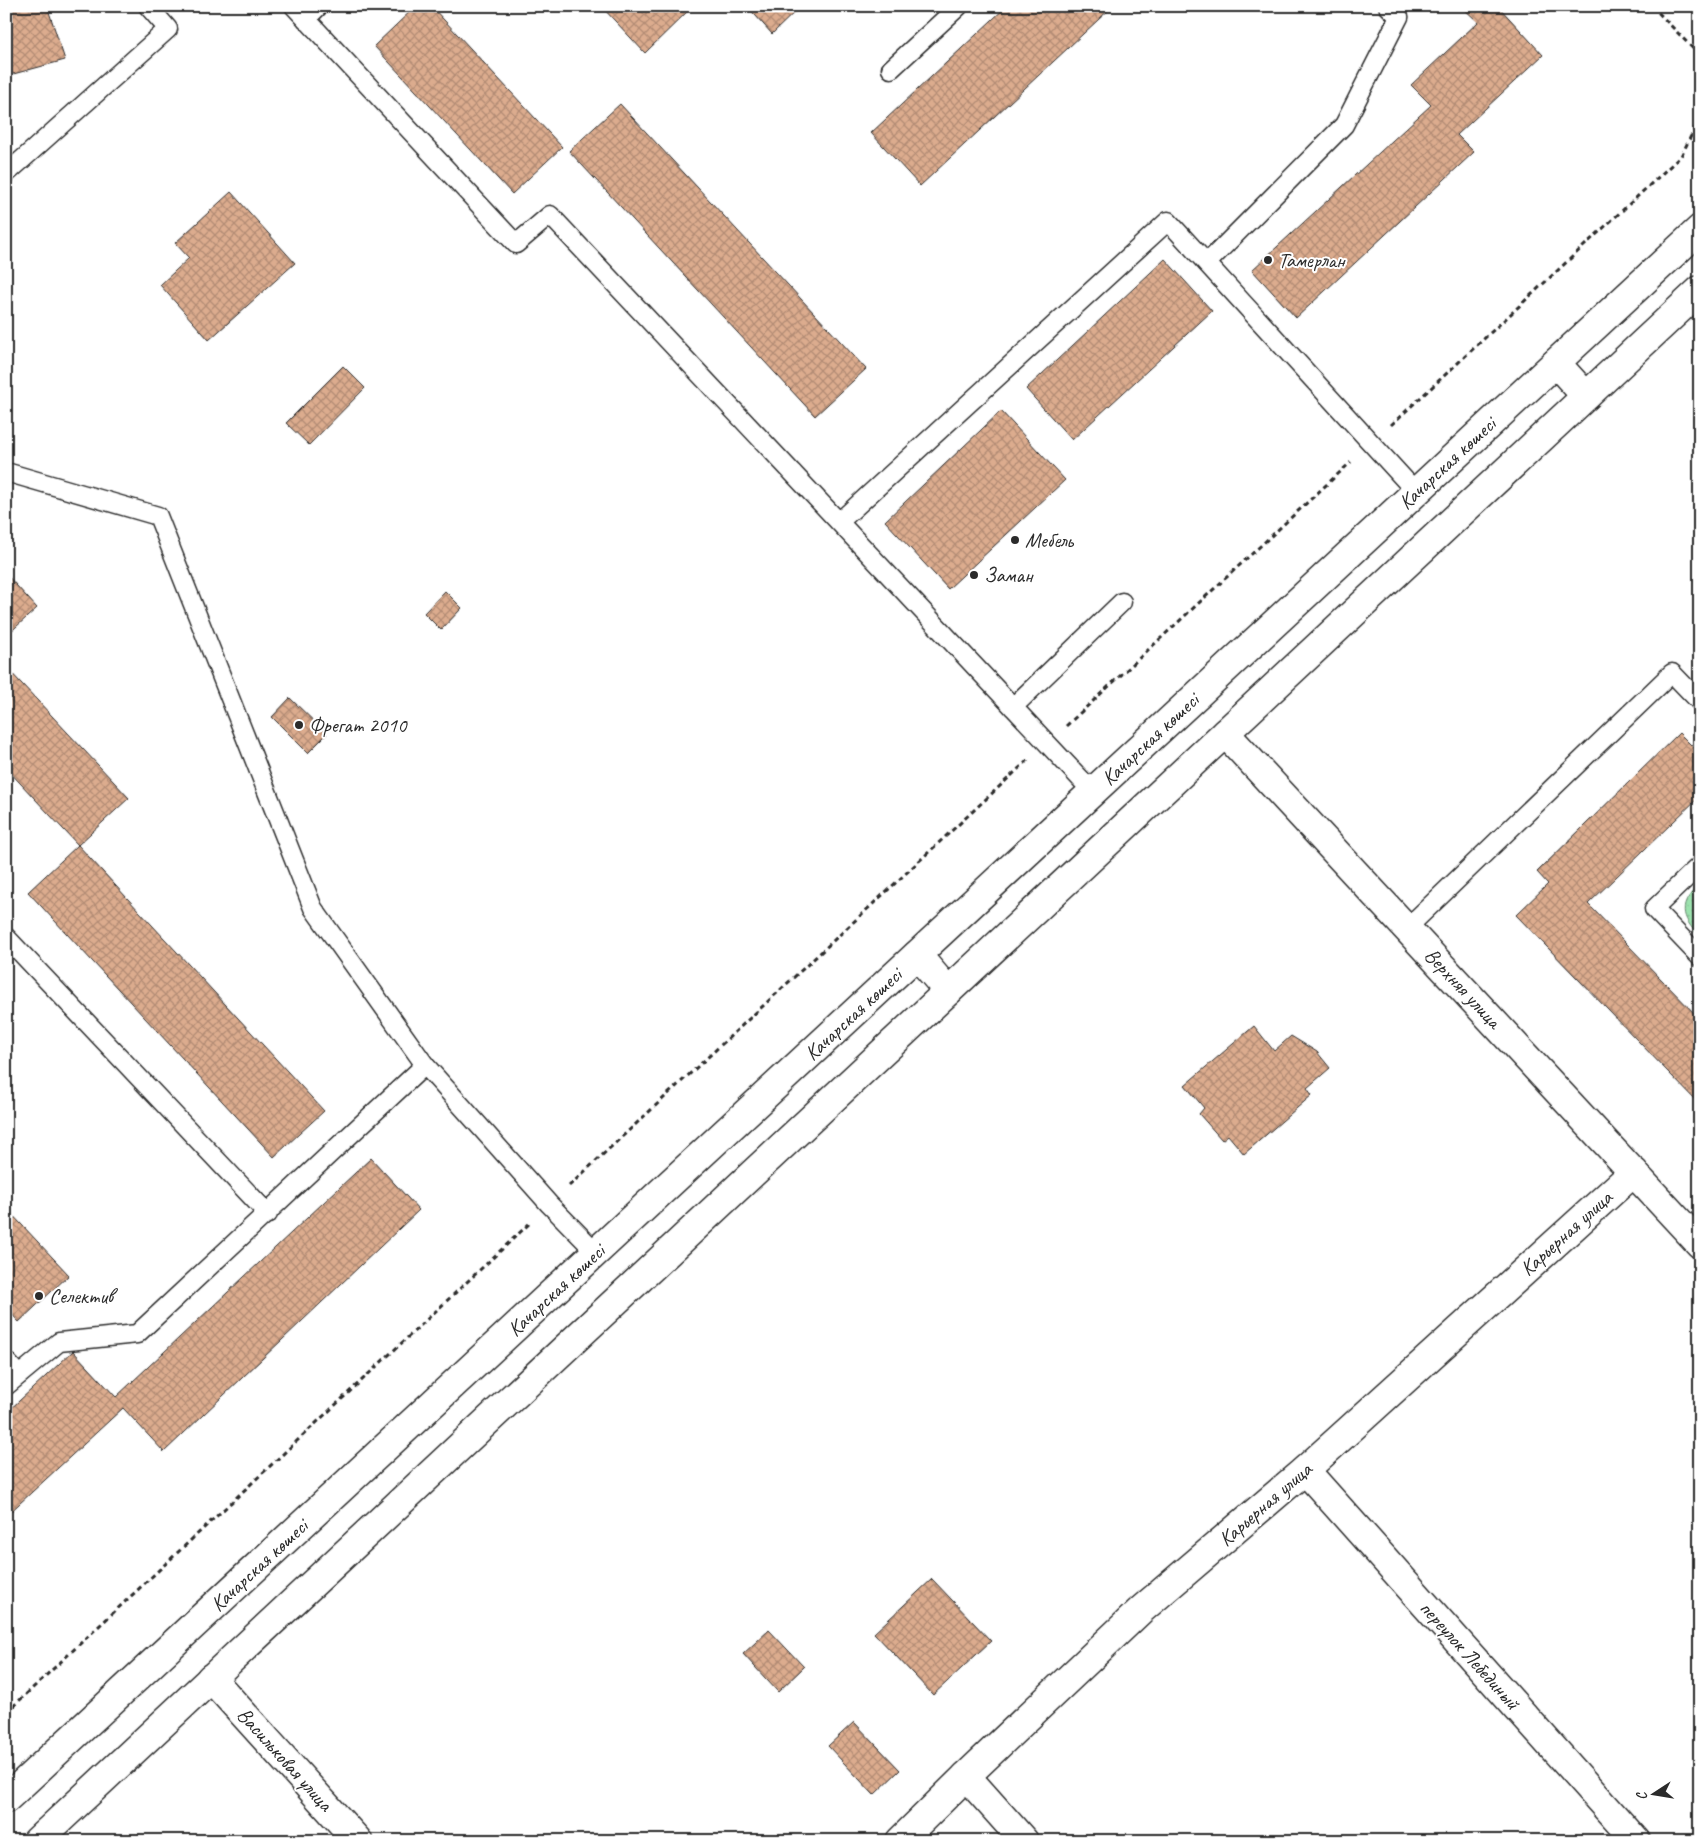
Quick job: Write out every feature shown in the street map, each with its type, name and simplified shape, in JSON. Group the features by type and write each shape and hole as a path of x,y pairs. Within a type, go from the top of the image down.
{"main road":[{"name":"Качарская көшесі","path":"6,1800 1700,229"},
{"path":"36,1841 1700,290"},
{"path":"1556,363 1586,396"},
{"name":"Верхняя улица","path":"1225,733 1700,1244"},
{"path":"917,955 948,990"},
{"name":"Карьерная улица","path":"900,1841 1141,1610 1305,1470 1634,1172"},
{"name":"переулок Лебединый","path":"1305,1470 1636,1841"},
{"name":"Васильковая улица","path":"211,1678 358,1841"},
{"path":"966,1776 1024,1841"}],"lane":[{"path":"6,174 168,29 148,6"},
{"path":"319,6 300,12 516,244 550,215 1093,792"},
{"path":"891,69 959,6"},
{"path":"1207,263 1344,125 1399,18 1388,6"},
{"path":"839,522 1168,221 1416,492"},
{"path":"6,472 158,516 314,908 425,1065 549,1204 596,1252"},
{"path":"1013,707 1122,602"},
{"path":"1407,928 1672,673 1700,702"},
{"path":"1700,865 1654,909 1700,957"},
{"path":"6,937 268,1214"},
{"path":"6,1361 13,1381 59,1342 137,1334 268,1214 425,1065"}],"path":[{"path":"1652,6 1700,56"},
{"path":"6,1712 549,1204 1681,156 1700,118"}],"green space":[{"path":"1700,884 1700,937 1688,923 1684,910 1688,898"}],"building":[{"path":"6,6 47,6 65,60 6,76"},
{"path":"416,6 431,6 562,147 512,194 374,46"},
{"path":"601,6 693,6 645,53"},
{"path":"747,6 801,6 772,34"},
{"path":"1007,6 1113,6 920,186 871,133"},
{"path":"1461,6 1487,6 1491,10 1498,6 1543,55 1457,135 1474,152 1296,318 1252,270 1431,105 1411,85 1478,22"},
{"path":"620,104 866,369 815,416 569,151"},
{"path":"231,192 295,263 209,340 160,285 189,258 175,243"},
{"path":"1165,259 1212,311 1072,440 1026,389"},
{"path":"343,366 365,388 309,445 286,423"},
{"path":"1001,411 1065,480 948,589 885,521"},
{"path":"6,574 37,608 6,636"},
{"path":"445,591 462,608 441,630 424,613"},
{"path":"6,667 129,798 78,845 6,768"},
{"name":"Фрегат 2010","path":"290,698 327,734 308,753 272,717"},
{"path":"1679,733 1700,754 1700,796 1588,904 1700,1019 1700,1105 1516,915 1548,884 1537,872"},
{"path":"78,845 324,1111 274,1157 28,892"},
{"path":"1254,1026 1274,1051 1291,1036 1317,1052 1330,1068 1307,1088 1312,1095 1244,1154 1228,1135 1222,1140 1199,1114 1204,1108 1185,1085"},
{"path":"371,1158 419,1210 164,1452 123,1408 6,1516 6,1413 73,1351 116,1397"},
{"path":"6,1208 69,1275 19,1322 6,1308"},
{"path":"932,1579 991,1641 933,1695 874,1633"},
{"path":"769,1630 804,1667 778,1692 743,1654"},
{"path":"854,1722 900,1770 874,1795 828,1746"}],"place":[{"name":"Тамерлан","path":"1268,260"},
{"name":"Мебель","path":"1015,540"},
{"name":"Заман","path":"974,575"},
{"name":"Фрегат 2010","path":"299,725"},
{"name":"Селектив","path":"39,1296"}]}
